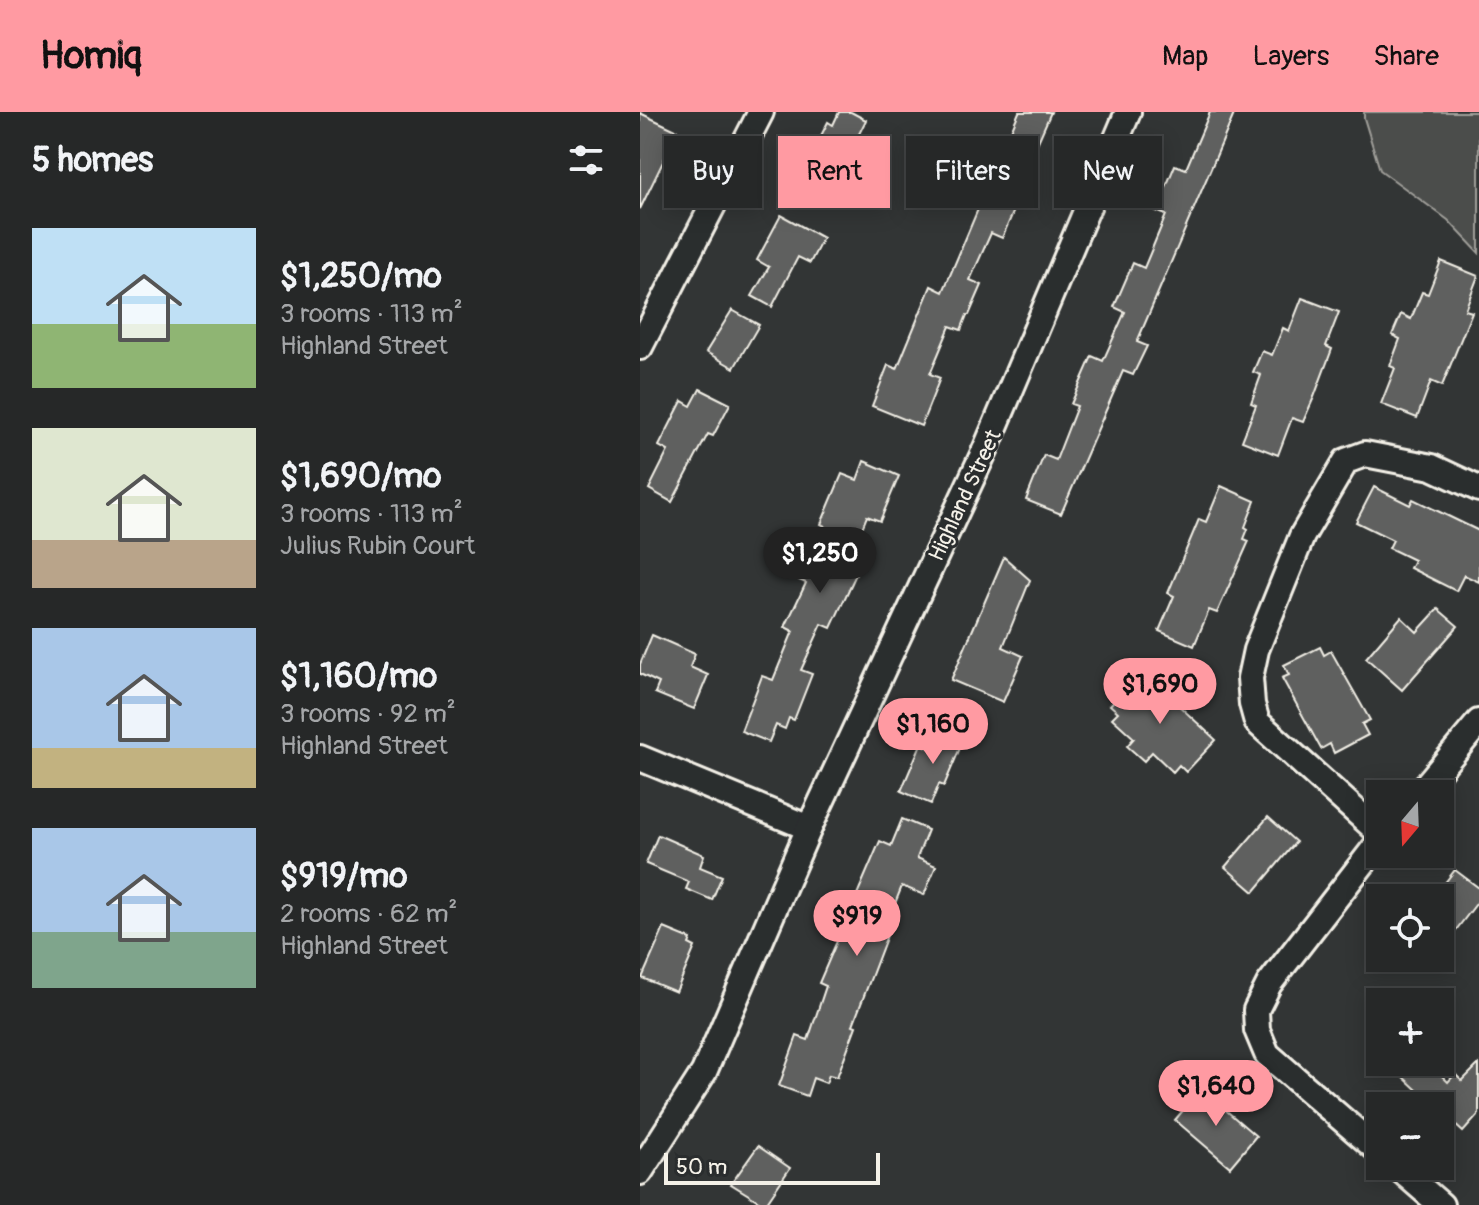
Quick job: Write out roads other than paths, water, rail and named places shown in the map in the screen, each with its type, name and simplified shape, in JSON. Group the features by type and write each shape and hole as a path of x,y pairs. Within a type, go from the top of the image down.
{"street":[{"path":"640,347 761,112"},
{"name":"Highland Street","path":"640,1172 704,1072 809,828 986,448 1128,112"},
{"path":"1366,820 1257,722 1250,678 1256,650 1302,536 1346,461 1365,454 1432,467 1479,489"},
{"path":"1431,780 1479,722"},
{"path":"640,758 809,828"},
{"path":"1366,859 1269,984 1256,1010 1257,1030 1267,1054 1366,1140"},
{"path":"1412,1180 1441,1205"}]}
